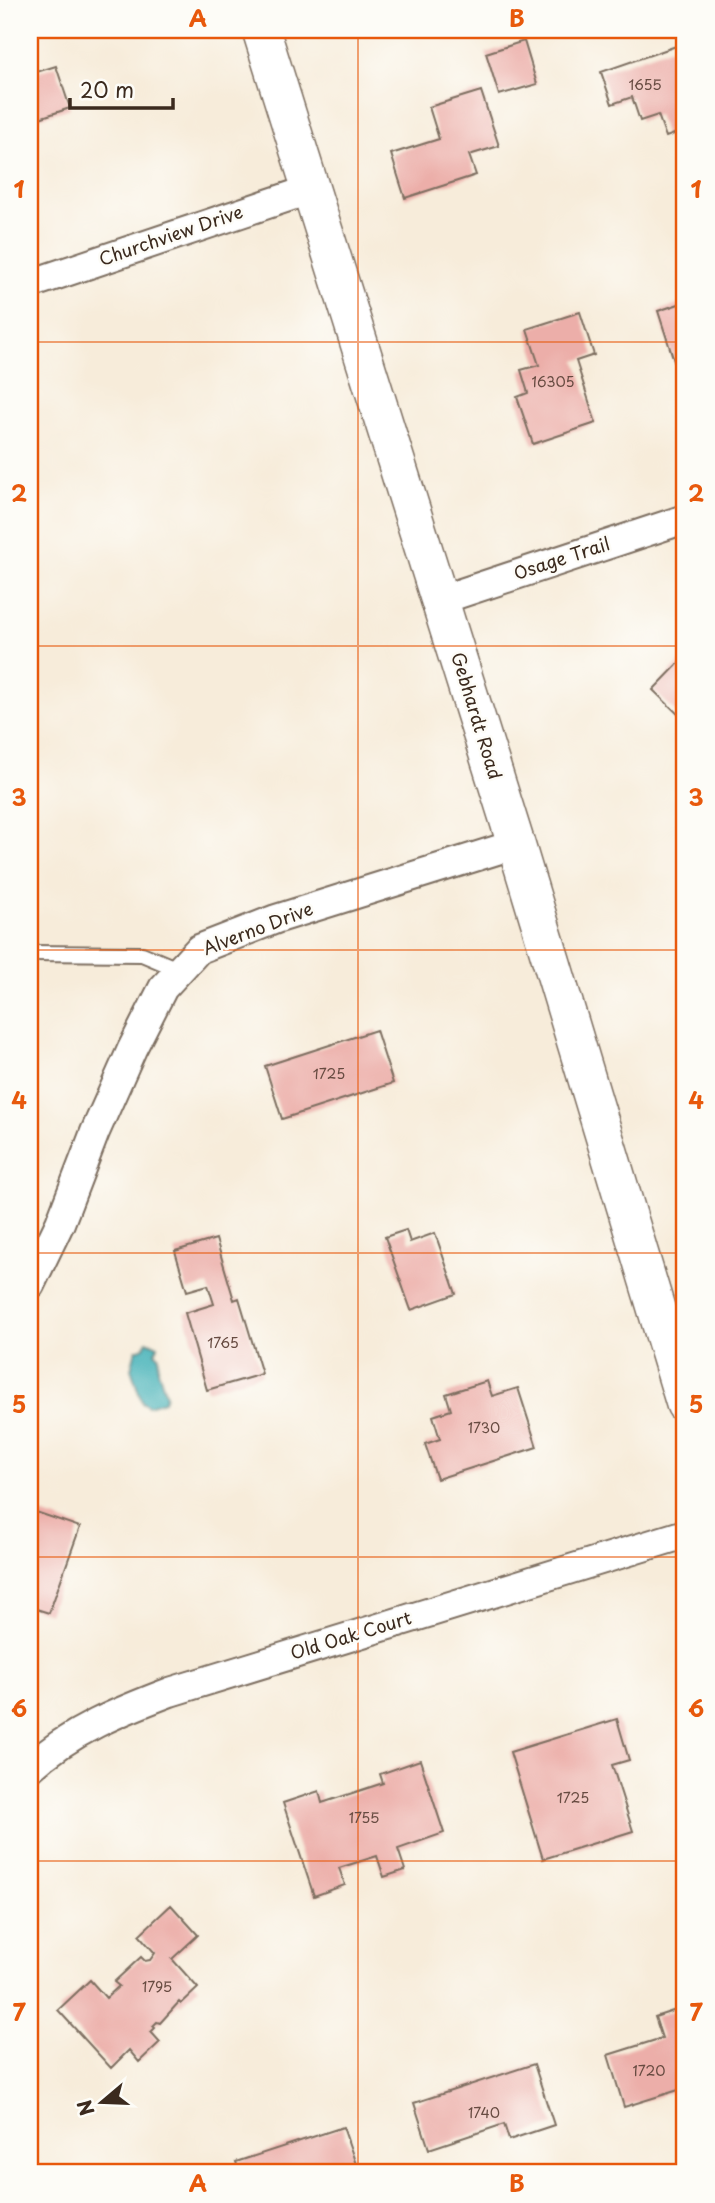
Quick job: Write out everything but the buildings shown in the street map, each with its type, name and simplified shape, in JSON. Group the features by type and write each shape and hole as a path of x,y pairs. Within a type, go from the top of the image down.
{"street":[{"name":"Gebhardt Road","path":"261,30 516,844 674,1326 685,1404"},
{"name":"Churchview Drive","path":"30,284 312,188"},
{"name":"Osage Trail","path":"440,600 685,519"},
{"name":"Alverno Drive","path":"30,1285 60,1223 95,1132 132,1049 163,988 200,949 276,919 516,844"},
{"name":"Old Oak Court","path":"30,1768 67,1739 120,1711 170,1692 685,1534"}],"lane":[{"path":"30,953 142,954 180,970"}],"water":[{"path":"147,1341 158,1346 155,1352 159,1356 158,1370 166,1395 164,1401 148,1406 142,1402 131,1369 136,1350 144,1347"}]}
